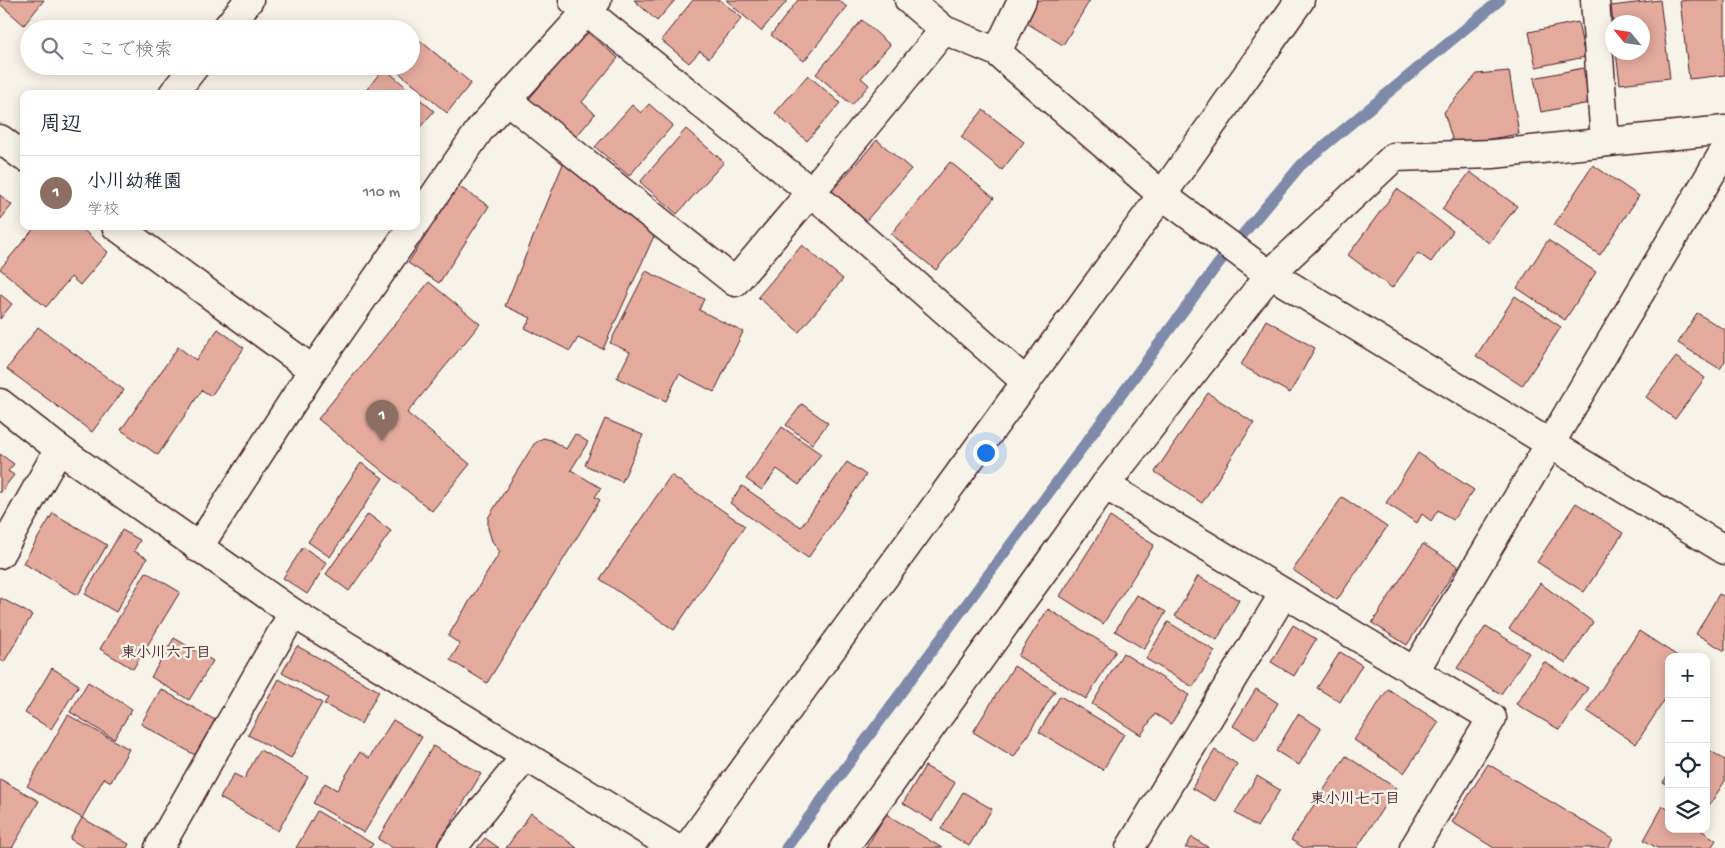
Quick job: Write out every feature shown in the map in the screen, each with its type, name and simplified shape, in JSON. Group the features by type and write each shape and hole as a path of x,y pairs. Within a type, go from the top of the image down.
{"street":[{"path":"233,20 250,0"},
{"path":"909,0 944,30 997,52 1162,194 1265,270 1725,550"},
{"path":"997,52 1022,0"},
{"path":"688,848 1162,194 1300,0"},
{"path":"1595,0 1605,142"},
{"path":"420,216 482,128 585,4 811,192 1026,382"},
{"path":"506,100 735,282 944,30"},
{"path":"176,90 188,75"},
{"path":"844,848 1106,485 1265,270 1394,157 1493,154 1725,130"},
{"path":"0,139 20,154"},
{"path":"1414,672 1725,150"},
{"path":"121,230 313,370"},
{"path":"198,548 313,370 410,230"},
{"path":"0,403 60,449 198,548 293,613 675,848"},
{"path":"0,554 60,449"},
{"path":"1106,485 1492,718 1414,848"},
{"path":"1130,848 1284,593"},
{"path":"159,848 293,613"},
{"path":"452,848 525,757"}],"building":[{"path":"0,0 44,0 28,20 20,22 0,4"},
{"path":"634,0 675,0 657,21"},
{"path":"693,0 720,0 742,18 709,58 700,51 689,63 661,40"},
{"path":"726,0 788,0 761,31"},
{"path":"798,0 838,0 847,7 804,61 771,35"},
{"path":"1036,0 1090,0 1063,45 1023,21"},
{"path":"1660,0 1670,78 1620,84 1617,60 1650,60 1650,15 1612,15 1611,6"},
{"path":"1725,0 1725,75 1689,79 1680,1"},
{"path":"862,20 890,45 861,78 869,85 852,105 816,74"},
{"path":"1578,22 1585,57 1536,67 1529,32"},
{"path":"586,31 618,58 582,102 595,114 576,137 529,99"},
{"path":"420,40 471,83 447,113 402,75 420,75"},
{"path":"1583,68 1590,103 1541,112 1534,78"},
{"path":"1509,71 1519,134 1454,145 1444,112 1477,74"},
{"path":"378,75 392,75 409,90 366,90"},
{"path":"808,75 840,103 807,141 775,113"},
{"path":"420,99 434,111 420,127"},
{"path":"649,104 673,125 629,176 595,147 632,105 641,113"},
{"path":"983,110 1024,142 1002,170 961,137"},
{"path":"686,129 724,162 677,214 640,182"},
{"path":"877,140 911,169 865,222 831,192"},
{"path":"565,159 654,236 603,349 578,338 570,351 525,328 531,318 505,306"},
{"path":"950,162 994,198 936,270 891,234"},
{"path":"1593,165 1639,196 1600,255 1554,225"},
{"path":"1470,172 1517,206 1489,243 1442,209"},
{"path":"458,186 489,206 439,283 408,263"},
{"path":"1397,189 1453,231 1431,262 1418,253 1392,288 1348,255"},
{"path":"0,195 12,205 0,220"},
{"path":"33,230 83,230 108,252 80,285 71,277 46,307 0,269"},
{"path":"1548,240 1596,272 1565,320 1517,288"},
{"path":"802,245 843,279 799,332 758,297"},
{"path":"646,271 704,299 699,310 743,332 714,392 679,374 666,401 617,378 630,352 610,343"},
{"path":"429,282 480,324 407,413 470,464 432,511 318,419"},
{"path":"0,294 12,304 0,319"},
{"path":"1515,296 1561,327 1522,386 1476,356"},
{"path":"1697,313 1725,330 1725,361 1720,369 1678,343"},
{"path":"1266,320 1315,348 1290,393 1241,365"},
{"path":"38,327 124,390 92,432 7,369"},
{"path":"218,329 244,348 211,396 202,390 158,455 121,430 178,347 196,360"},
{"path":"1676,357 1705,378 1675,419 1646,397"},
{"path":"1208,393 1254,423 1202,503 1155,472"},
{"path":"802,404 828,423 812,444 786,425"},
{"path":"605,419 643,435 622,482 585,465"},
{"path":"782,427 821,454 799,485 777,469 762,490 746,479"},
{"path":"575,434 588,442 571,470 601,488 595,497 600,500 487,683 450,660 460,644 448,636 500,552 492,541 488,528 488,518 534,444 543,438 551,440 566,449"},
{"path":"1418,453 1474,490 1453,520 1438,510 1431,521 1422,514 1417,523 1386,503"},
{"path":"0,454 14,464 8,471 14,475 0,493"},
{"path":"847,462 866,475 808,558 730,503 742,486 801,527"},
{"path":"361,463 383,478 330,557 308,542"},
{"path":"671,475 745,526 674,630 600,579"},
{"path":"1342,497 1387,527 1337,600 1293,570"},
{"path":"1576,503 1623,533 1584,592 1537,562"},
{"path":"53,513 107,545 78,595 23,563"},
{"path":"368,514 391,531 349,591 326,574"},
{"path":"1110,517 1154,545 1103,624 1060,596"},
{"path":"122,530 140,540 134,551 147,558 116,612 85,594"},
{"path":"1423,544 1458,566 1407,645 1372,623"},
{"path":"303,547 327,563 307,594 283,578"},
{"path":"146,572 180,592 133,669 100,649"},
{"path":"1198,576 1239,600 1217,640 1175,616"},
{"path":"1540,583 1593,622 1566,663 1509,629"},
{"path":"1719,594 1725,597 1725,651 1696,634"},
{"path":"1137,595 1166,612 1144,649 1115,631"},
{"path":"1,598 32,615 4,662 0,660"},
{"path":"1048,609 1116,651 1086,699 1018,656"},
{"path":"1168,622 1215,651 1193,687 1146,659"},
{"path":"1293,625 1316,639 1294,676 1271,662"},
{"path":"1486,626 1529,653 1501,694 1457,668"},
{"path":"1639,631 1673,653 1665,653 1665,699 1636,744 1587,711"},
{"path":"174,638 213,661 189,700 151,677"},
{"path":"297,646 379,691 361,724 324,704 328,698 282,673"},
{"path":"1340,652 1362,665 1340,702 1317,688"},
{"path":"1123,653 1189,695 1171,724 1155,714 1141,735 1092,704"},
{"path":"1544,662 1588,688 1560,730 1516,704"},
{"path":"1014,666 1055,691 1014,757 973,732"},
{"path":"52,668 79,685 51,729 25,713"},
{"path":"279,679 322,703 291,758 248,735"},
{"path":"88,682 132,709 114,739 70,712"},
{"path":"161,689 215,720 195,755 141,724"},
{"path":"1256,689 1278,703 1256,740 1233,726"},
{"path":"1388,689 1439,722 1404,773 1354,740"},
{"path":"1060,696 1124,734 1103,770 1039,732"},
{"path":"1298,714 1321,728 1299,765 1276,751"},
{"path":"68,715 129,749 111,782 104,778 82,818 27,786"},
{"path":"393,720 422,737 364,833 313,803 325,783 337,790 360,752 369,758"},
{"path":"433,746 481,774 436,848 393,848 378,839"},
{"path":"260,750 308,777 278,831 220,798 234,774 244,779"},
{"path":"1215,750 1237,764 1215,801 1192,788"},
{"path":"1710,751 1725,760 1725,781 1710,804"},
{"path":"1346,756 1396,788 1357,848 1304,848 1291,840"},
{"path":"1488,764 1613,839 1608,848 1494,848 1452,822"},
{"path":"925,766 955,783 932,821 903,803"},
{"path":"1257,776 1280,790 1257,827 1235,813"},
{"path":"0,779 39,801 12,848 0,848"},
{"path":"963,792 992,809 969,846 941,829"},
{"path":"1663,806 1665,807 1665,833 1705,833 1716,840 1711,848 1657,848 1644,840"},
{"path":"317,811 373,844 370,848 296,848"},
{"path":"531,813 577,848 506,848"},
{"path":"886,814 942,848 866,848"},
{"path":"82,818 129,844 127,848 85,848 70,839"},
{"path":"1192,837 1209,848 1185,848"},
{"path":"485,838 499,848 477,848"}],"waterway":[{"path":"786,848 1218,264 1301,165 1500,0"}],"place":[{"name":"小川幼稚園","path":"382,441"}],"district":[{"name":"東小川六丁目","path":"166,654"},
{"name":"東小川七丁目","path":"1355,800"}]}
